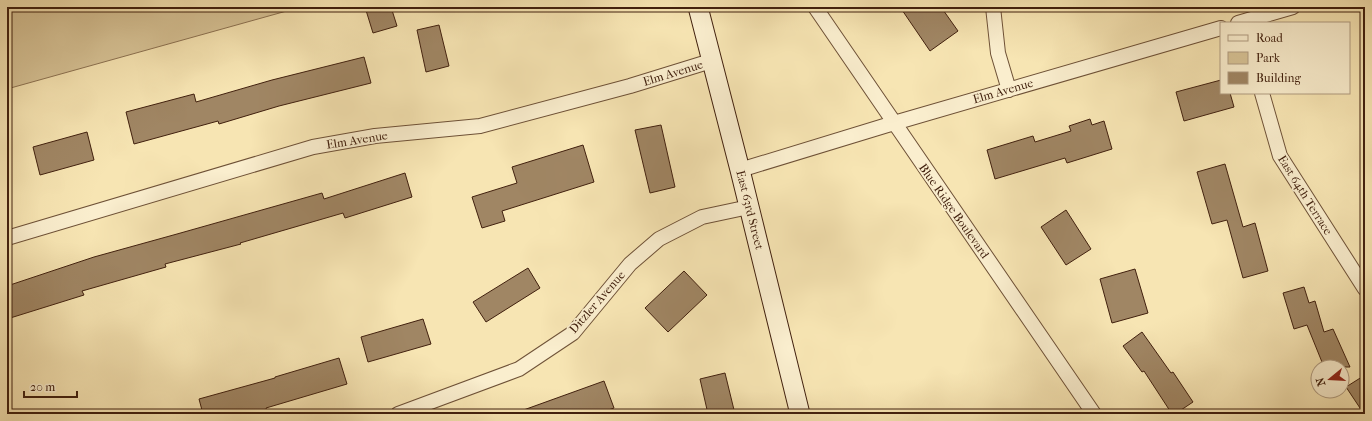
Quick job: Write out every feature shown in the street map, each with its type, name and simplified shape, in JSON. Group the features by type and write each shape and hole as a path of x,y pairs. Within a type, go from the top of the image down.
{"main road":[{"name":"East 63rd Street","path":"698,7 800,414"}],"street":[{"name":"Blue Ridge Boulevard","path":"815,7 1094,414"},
{"path":"993,7 998,53 1009,90"},
{"path":"1244,22 1293,7"},
{"name":"Elm Avenue","path":"740,170 894,123 1220,28"},
{"name":"Elm Avenue","path":"7,238 313,147 375,136 480,126 630,86 711,61"},
{"name":"East 64th Terrace","path":"1262,94 1280,156 1365,289"},
{"name":"Ditzler Avenue","path":"398,414 519,369 573,333 630,264 659,239 702,217 749,207"}],"green space":[{"path":"7,7 301,7 7,89"}],"building":[{"path":"365,7 391,7 397,26 373,33"},
{"path":"900,7 941,7 958,31 930,51"},
{"path":"439,25 449,66 426,72 417,30"},
{"path":"364,57 371,83 279,106 219,124 218,121 134,144 126,112 194,94 196,102 272,80"},
{"path":"1220,80 1220,94 1230,94 1234,107 1184,121 1176,92"},
{"path":"1090,119 1092,125 1104,121 1112,149 1067,163 1065,158 995,179 987,150 1033,136 1035,142 1071,131 1069,126"},
{"path":"661,125 675,187 650,193 635,130"},
{"path":"87,132 94,160 40,175 33,147"},
{"path":"583,145 594,182 502,211 505,221 482,228 472,197 517,183 512,167"},
{"path":"1225,164 1243,227 1255,223 1268,271 1243,278 1227,220 1212,224 1197,172"},
{"path":"405,173 412,197 345,218 343,213 240,243 241,244 165,264 166,267 82,291 84,295 7,319 7,286 94,257 322,193 324,199"},
{"path":"1066,210 1091,249 1066,265 1041,227"},
{"path":"528,268 540,288 486,322 473,302"},
{"path":"1135,269 1148,313 1112,323 1100,279"},
{"path":"684,271 707,295 668,332 645,308"},
{"path":"1304,287 1309,303 1315,301 1324,332 1333,329 1346,359 1321,359 1307,325 1294,329 1283,293"},
{"path":"423,319 431,344 368,362 361,337"},
{"path":"1142,332 1171,373 1173,372 1193,402 1175,414 1172,414 1144,371 1142,372 1123,346"},
{"path":"339,358 347,384 266,408 267,411 256,414 203,414 199,399 275,378"},
{"path":"725,373 735,414 708,414 700,379"},
{"path":"1365,375 1365,414 1350,393 1350,384"},
{"path":"604,381 614,408 597,414 518,414 518,412"}]}
